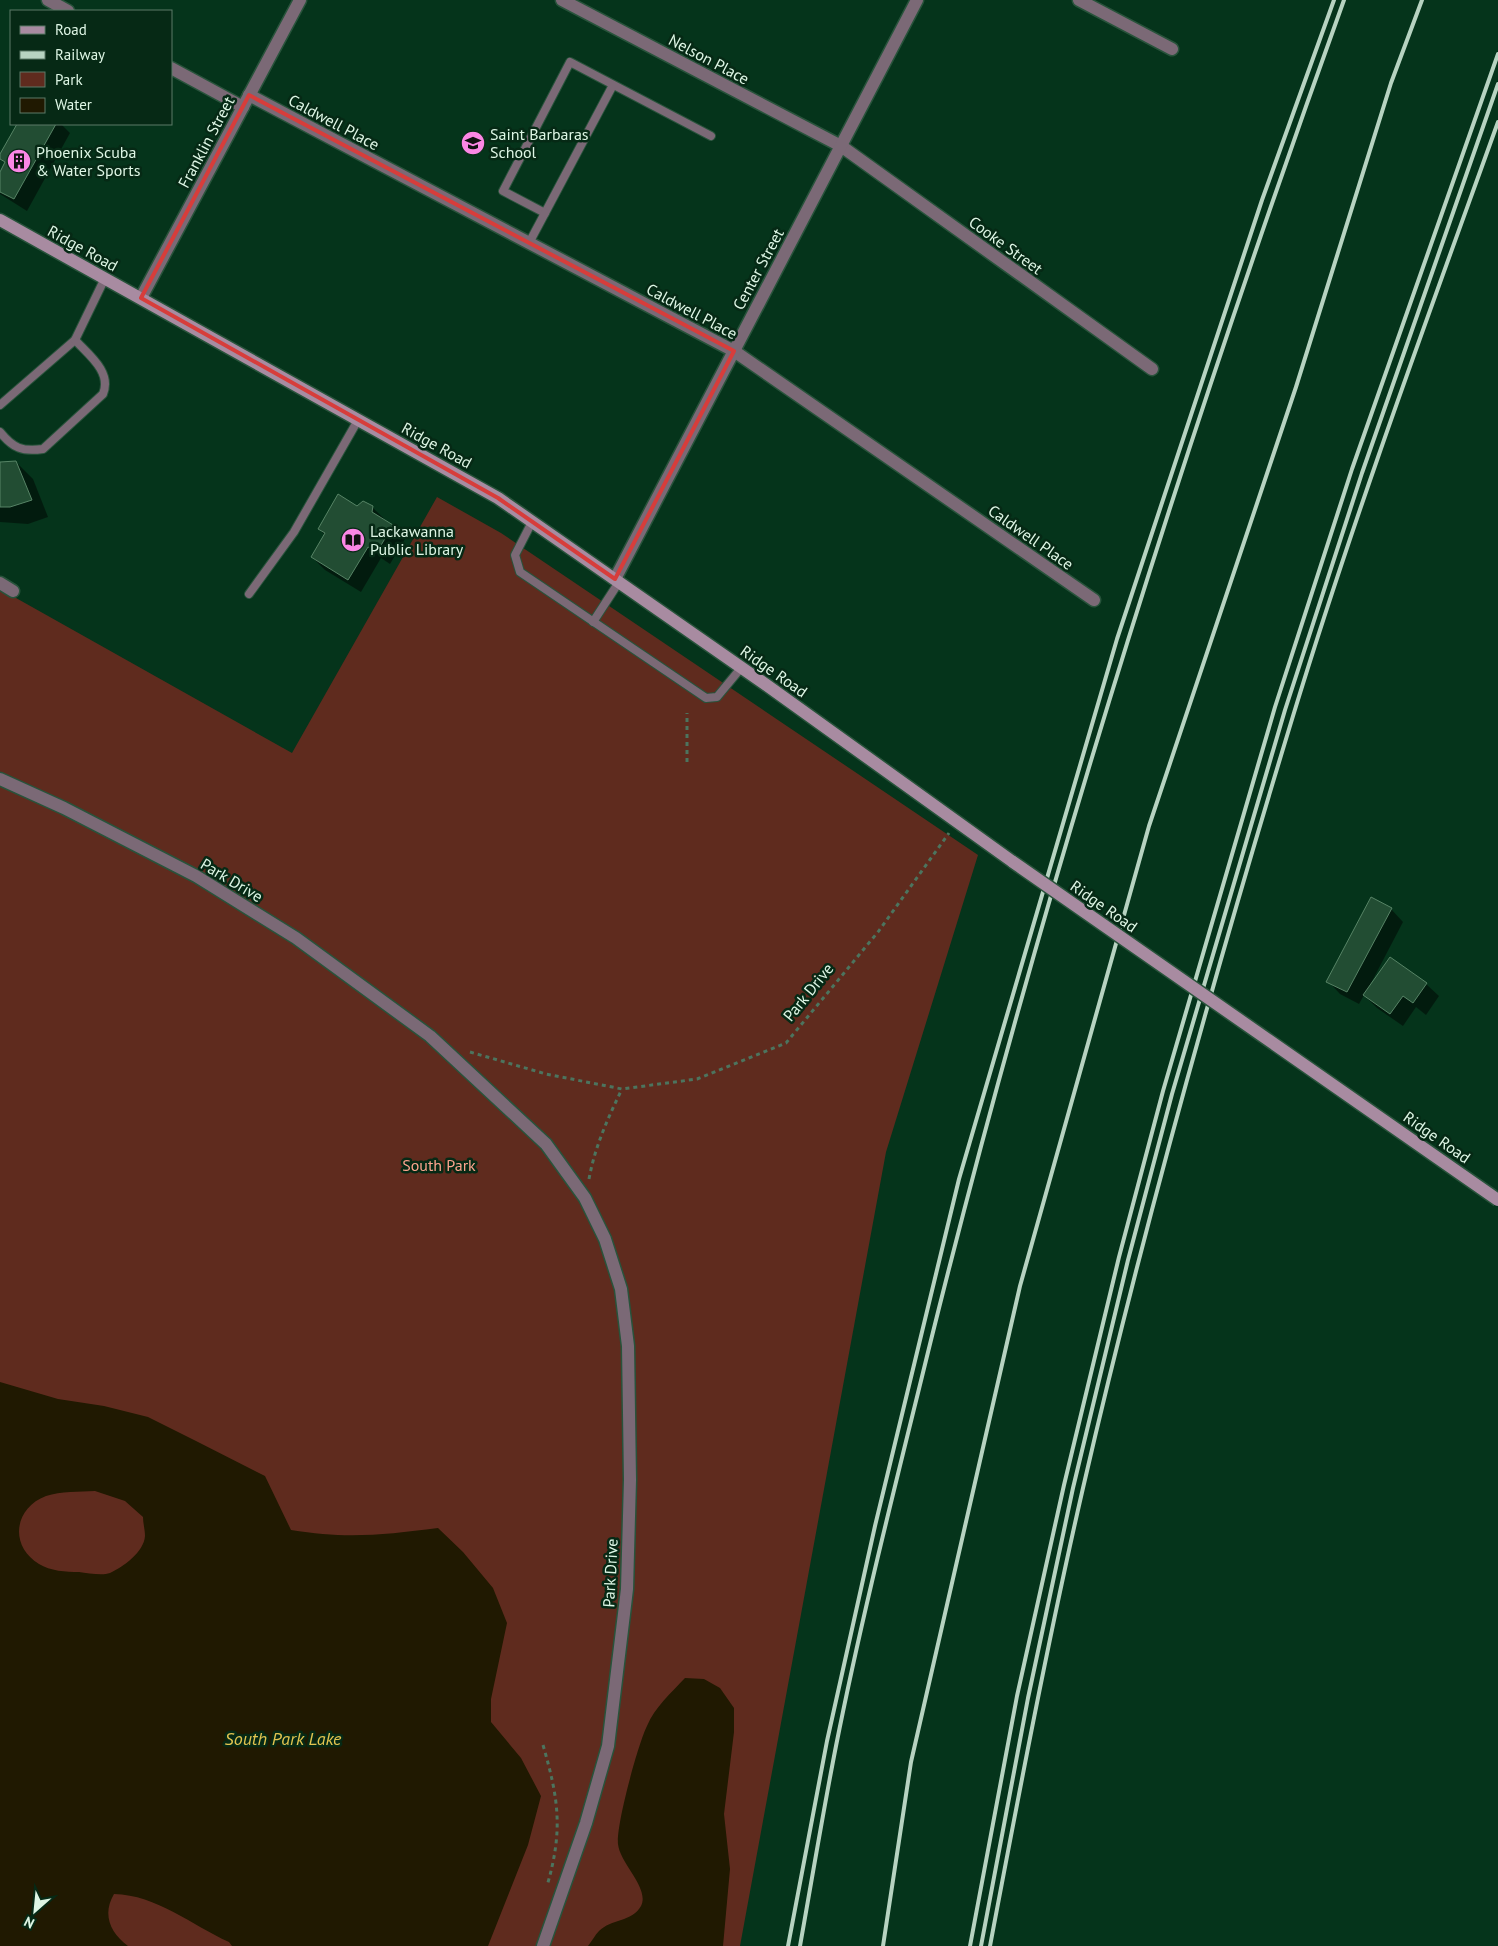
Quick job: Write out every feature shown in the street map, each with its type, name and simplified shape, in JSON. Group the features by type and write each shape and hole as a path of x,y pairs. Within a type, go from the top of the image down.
{"main road":[{"name":"Ridge Road","path":"1,222 105,278 498,498 741,668 956,823 1498,1200"}],"street":[{"path":"48,0 66,10"},
{"name":"Franklin Street","path":"141,298 300,0"},
{"name":"Nelson Place","path":"562,0 841,146"},
{"name":"Center Street","path":"617,581 917,0"},
{"path":"1079,0 1172,49"},
{"path":"172,69 243,107"},
{"name":"Caldwell Place","path":"249,95 734,352 1094,600"},
{"name":"Cooke Street","path":"841,146 1152,369"},
{"path":"0,582 14,591"},
{"name":"Park Drive","path":"0,779 64,808 196,876 296,938 430,1036 546,1144 585,1198 605,1239 621,1289 628,1346 630,1480 627,1589 608,1746 586,1823 543,1946"}],"lane":[{"path":"545,213 502,191 570,62 711,136"},
{"path":"530,243 613,85"},
{"path":"0,405 75,340 105,278"},
{"path":"0,432 10,444 21,450 43,450 103,394 107,384 105,374 75,340"},
{"path":"249,594 294,532 358,420"},
{"path":"532,522 515,555 520,572 706,698 717,697 741,668"},
{"path":"593,622 617,581"}],"path":[{"path":"687,762 688,712"},
{"name":"Park Drive","path":"466,1051 546,1074 622,1088 697,1079 786,1043 878,932 956,823"},
{"path":"585,1198 596,1149 604,1125 622,1088"},
{"path":"543,1745 556,1792 558,1829 554,1862 546,1890"}],"highlighted area":[{"path":"249,95 734,351 615,579 498,498 141,298"}],"green space":[{"name":"South Park","path":"437,497 501,533 978,855 886,1152 740,1946 0,1946 0,589 292,753"}],"water":[{"name":"South Park Lake","path":"0,1382 58,1399 104,1406 148,1417 265,1476 291,1530 311,1533 364,1535 438,1528 463,1552 493,1588 507,1623 491,1699 491,1722 521,1758 541,1796 528,1845 488,1946 232,1946 229,1942 159,1905 130,1896 114,1894 110,1901 108,1916 112,1929 128,1946 0,1946","holes":["95,1491 125,1501 143,1517 144,1542 127,1563 110,1573 95,1574 53,1570 39,1564 29,1556 23,1547 19,1528 22,1518 27,1509 46,1496 64,1492"]},
{"path":"685,1678 704,1679 720,1688 734,1708 734,1732 724,1814 730,1869 723,1946 588,1946 604,1927 627,1918 641,1906 643,1899 641,1892 620,1852 618,1844 620,1820 633,1766 650,1719 659,1706"}],"building":[{"name":"Phoenix Scuba & Water Sports","path":"16,125 55,125 14,199 0,192 0,172 5,162 0,159 0,154"},
{"path":"16,461 32,500 10,507 0,507 0,462"},
{"name":"Lackawanna Public Library","path":"338,494 357,506 363,501 373,506 372,512 393,525 377,552 368,547 348,580 311,557 325,533 318,529"},
{"path":"1371,897 1392,908 1347,992 1326,982"},
{"path":"1390,957 1427,983 1413,1003 1403,996 1390,1014 1363,995"}],"railway":[{"path":"788,1946 827,1741 875,1526 959,1179 1117,639 1262,200 1334,0"},
{"path":"800,1946 836,1746 869,1593 931,1340 1021,1001 1069,833 1173,498 1228,331 1344,0"},
{"path":"883,1946 911,1762 1020,1286 1149,826 1296,387 1391,83 1422,0"},
{"path":"970,1946 1017,1696 1064,1485 1119,1257 1163,1091 1275,707 1352,469 1498,54"},
{"path":"981,1946 1028,1698 1073,1488 1128,1260 1172,1094 1285,710 1362,473 1498,84"},
{"path":"990,1946 1070,1545 1130,1294 1181,1100 1316,641 1392,418 1498,122"}],"place":[{"name":"Saint Barbaras School","path":"473,143"},
{"name":"Phoenix Scuba & Water Sports","path":"19,161"},
{"name":"Lackawanna Public Library","path":"353,540"}]}
